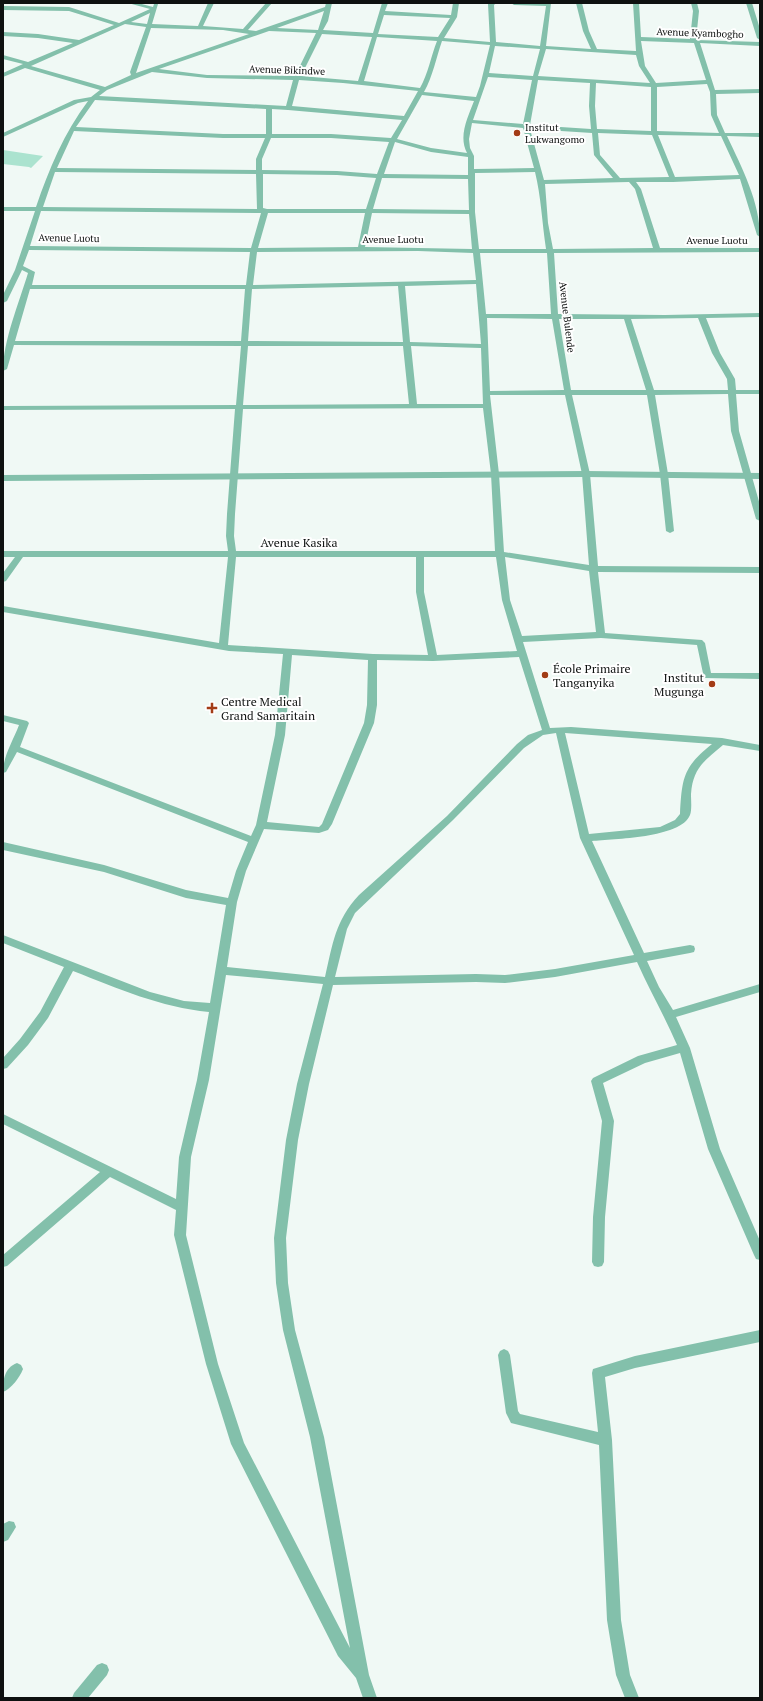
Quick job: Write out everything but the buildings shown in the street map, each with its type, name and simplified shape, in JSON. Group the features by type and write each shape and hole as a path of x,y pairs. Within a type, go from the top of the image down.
{"street":[{"path":"131,3 156,6"},
{"path":"200,27 211,3"},
{"path":"245,30 269,3"},
{"path":"360,83 385,3"},
{"path":"361,250 369,211 379,176 393,140 428,79 432,61 440,39 454,17 456,3"},
{"path":"493,3 491,4 493,31 492,44 483,86 469,121 466,139 467,148 471,156 472,212 483,316 488,393 487,406 495,474 500,554 506,600 547,732"},
{"name":"Avenue Bulende","path":"514,3 549,4 543,48 535,78 526,127 540,182 544,223 550,250 555,316 568,393 586,474 595,569 596,601 601,635"},
{"path":"579,3 586,31 596,50"},
{"path":"636,3 639,54 642,66 654,85 654,133 673,180"},
{"path":"694,3 696,11 695,42 710,82 714,115 756,208 760,234"},
{"path":"749,3 760,38"},
{"path":"3,301 20,267 54,170 72,129 80,113 93,98 104,89 134,76 270,29 328,5"},
{"path":"288,108 297,78 325,21 328,5"},
{"path":"3,75 81,42 156,6"},
{"path":"134,76 133,72 156,6"},
{"path":"3,8 69,9 120,23 150,26 245,30 259,33"},
{"path":"382,13 454,17"},
{"path":"270,29 440,39 543,48 596,50 639,54"},
{"path":"3,34 38,36 81,42"},
{"name":"Avenue Kyambogho","path":"638,39 760,44"},
{"path":"3,57 104,89"},
{"name":"Avenue Bikindwe","path":"153,70 170,74 215,77 297,78 360,83 477,99"},
{"path":"485,75 654,85 710,82"},
{"path":"593,82 593,130 597,155 618,180"},
{"path":"712,92 760,91"},
{"path":"3,135 76,101 93,98 288,108 405,118"},
{"path":"223,647 232,554 230,536 238,408 254,250 262,210 259,159 269,136 269,108"},
{"path":"469,121 526,127 654,133 760,135"},
{"path":"72,129 223,136 331,136 393,140 431,150 471,156"},
{"path":"54,170 337,173 379,176 472,174 537,170"},
{"path":"540,182 673,180 743,177"},
{"path":"631,180 638,189 657,251"},
{"path":"3,209 472,212"},
{"name":"Avenue Luotu","path":"26,248 476,251 760,250"},
{"path":"3,369 32,272 20,267"},
{"path":"28,287 250,287 479,282"},
{"path":"401,284 413,407"},
{"path":"483,316 627,317 760,315"},
{"path":"701,316 716,353 731,379 733,392 733,419 760,519"},
{"path":"627,317 651,393 664,474 670,531"},
{"path":"10,343 406,344 484,346"},
{"path":"488,393 760,392"},
{"path":"3,408 487,406"},
{"path":"3,478 495,474 664,474 760,476"},
{"name":"Avenue Kasika","path":"3,554 500,554 595,569 760,570"},
{"path":"3,579 21,554"},
{"path":"420,554 420,592 433,658"},
{"path":"3,609 223,647 372,657 433,658 523,654"},
{"path":"518,639 601,635 699,642 701,643 707,676 760,676"},
{"path":"288,652 281,728 261,826 241,871 232,902 203,1080 184,1157 180,1235 188,1274 212,1364 238,1444 342,1651 362,1675"},
{"path":"261,826 319,830 325,828 370,723 372,706 372,657"},
{"path":"3,718 24,723 15,748 3,770"},
{"path":"560,731 585,838 654,988 670,1014 684,1048 714,1150 760,1255"},
{"path":"370,1698 362,1675 317,1437 290,1330 282,1283 280,1256 280,1238 288,1157 303,1084 342,929 351,911 450,818 506,760 532,736 547,732 560,731 722,741 760,748"},
{"path":"585,838 662,830 678,822 685,815 688,776 693,766 722,741"},
{"path":"15,748 254,841"},
{"path":"3,846 104,869 186,894 232,902"},
{"path":"3,939 148,996 184,1005 214,1008"},
{"path":"220,970 328,981 476,978 505,979 555,973 690,949"},
{"path":"3,1065 24,1042 44,1015 71,965"},
{"path":"670,1014 760,988"},
{"path":"598,1262 599,1217 608,1121 597,1082 642,1059 684,1048"},
{"path":"3,1119 181,1207"},
{"path":"3,1262 109,1171"},
{"path":"632,1698 623,1675 614,1620 605,1440 598,1373 635,1362 760,1336"},
{"path":"504,1355 512,1413 516,1420 605,1440"},
{"path":"3,1386 17,1369"},
{"path":"79,1698 102,1670"}],"green space":[{"path":"3,150 43,156 31,168 3,164"}],"place":[{"name":"Institut Lukwangomo","path":"517,133"},
{"name":"École Primaire Tanganyika","path":"545,675"},
{"name":"Institut Mugunga","path":"712,684"},
{"name":"Centre Medical Grand Samaritain","path":"212,708"}]}
